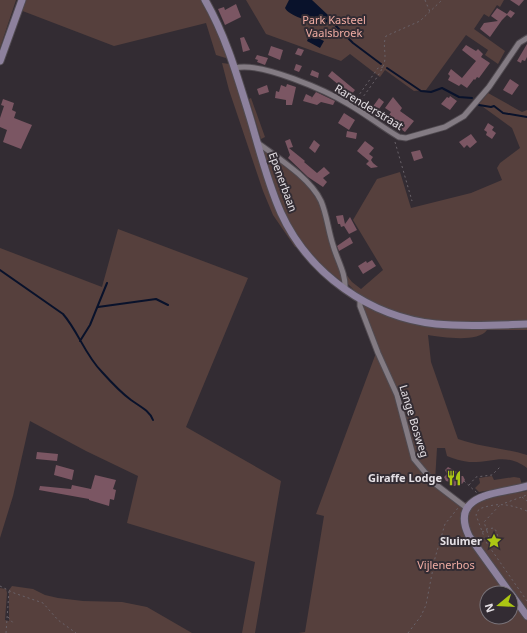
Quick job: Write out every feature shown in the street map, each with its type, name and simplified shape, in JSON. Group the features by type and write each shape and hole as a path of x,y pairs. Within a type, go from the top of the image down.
{"street":[{"path":"0,61 22,0"},
{"name":"Epenerbaan","path":"205,0 222,33 235,68 275,198 290,229 315,263 345,289 360,299 393,314 436,324 468,326 527,324"},
{"name":"Rarenderstraat","path":"235,68 252,67 278,73 328,94 354,107 399,137 409,138 445,127 458,120 476,103 500,73 516,47 527,38"},
{"path":"258,143 303,179 318,196 325,213 332,244 344,274 345,289"},
{"name":"Lange Bosweg","path":"360,299 360,306 378,353 398,395 414,459 434,483 464,507"},
{"path":"505,585 467,530 464,507 480,496 527,486"},
{"path":"519,605 527,616"}],"path":[{"path":"425,0 430,13"},
{"path":"354,107 383,66 385,59 383,44 386,36 420,22 442,0"},
{"path":"354,107 378,68 383,66"},
{"path":"393,134 412,201"},
{"path":"468,486 476,477 492,475 500,467"},
{"path":"464,482 480,496"},
{"path":"504,504 527,495"},
{"path":"522,497 527,501"},
{"path":"527,511 504,504 491,504 479,509 476,515 481,533 488,546 527,601"},
{"path":"493,542 489,538 484,522 485,518 500,504"},
{"path":"408,633 421,616 426,606 435,558 446,521 464,507"},
{"path":"481,533 494,528 497,532 498,540 488,546"},
{"path":"0,586 43,603 58,620 76,633"},
{"path":"6,633 8,616 8,590"},
{"path":"8,616 14,624"}],"green space":[{"path":"0,0 16,0 0,48"},
{"path":"23,0 202,0 213,20 229,59 216,55 206,23 114,46 20,10"},
{"name":"Park Kasteel Vaalsbroek","path":"246,0 504,0 500,7 497,5 489,17 484,14 474,29 505,51 498,64 485,55 488,50 466,35 426,90 414,91 385,70 380,77 350,54 341,61 266,34"},
{"path":"222,63 230,64 261,147 304,182 319,202 342,277 341,281 327,270 308,250 295,247 273,215 263,191 229,90"},
{"name":"Vijlenerbos","path":"488,93 522,112 527,110 527,330 487,330 476,337 468,338 450,338 428,335 431,362 458,439 527,455 527,468 512,460 505,459 477,462 460,460 447,456 445,448 437,448 435,481 460,501 474,504 481,499 527,491 527,633 298,633 305,632 324,516 316,514 376,353 363,322 354,290 348,284 345,273 352,282 361,289 383,270 353,220 377,179 400,172 411,208 471,193 502,180 497,168 500,163 520,148 512,128 479,104"},
{"path":"251,98 265,137 261,139 249,99"},
{"path":"118,229 248,278 186,427 281,481 255,633 242,633 255,562 127,523 138,476 86,451 30,421 13,496 0,538 0,248 102,287"},
{"path":"492,476 494,480 514,477 520,478 522,485 479,492 475,488 480,483 479,478"},
{"path":"12,586 33,589 45,595 58,598 83,601 122,602 147,607 192,633 0,633 0,588 6,589 5,620 9,621 9,590"}],"water":[{"path":"289,0 312,0 328,15 331,21 327,23 314,22 293,15 285,8"},
{"path":"310,34 324,41 320,48 307,41"}],"building":[{"path":"510,0 524,0 519,6"},
{"path":"236,4 241,17 225,25 218,9 224,7 225,10"},
{"path":"497,8 507,14 510,10 515,13 511,18 507,15 490,37 480,29 484,23 498,21 491,16"},
{"path":"244,37 250,50 243,52 240,38"},
{"path":"527,44 527,57 525,61 522,60 521,63 517,61"},
{"path":"466,45 476,51 478,49 483,54 481,57 490,63 479,78 477,77 475,80 474,79 467,88 461,84 459,86 448,80 450,76 448,74 451,69 462,78 476,61 462,50"},
{"path":"271,46 283,50 280,60 268,55"},
{"path":"298,48 304,50 301,56 295,54"},
{"path":"257,55 268,58 265,65 257,62 258,60 255,59"},
{"path":"296,64 302,66 299,72 294,70"},
{"path":"312,70 319,73 318,78 310,75"},
{"path":"332,71 355,90 351,95 328,76"},
{"path":"510,79 519,85 512,95 503,90"},
{"path":"287,84 296,87 292,105 286,105 286,100 275,98 276,91 279,92 281,85 286,87"},
{"path":"267,85 269,92 259,95 257,89"},
{"path":"316,92 335,101 333,105 321,102 317,105 303,101 306,94 312,97 311,99"},
{"path":"450,96 457,101 450,110 441,104 447,97 449,98"},
{"path":"393,97 402,108 400,111 414,121 405,132 391,122 394,118 389,115 391,112 385,108"},
{"path":"379,98 384,102 374,116 369,112"},
{"path":"3,99 14,103 12,110 16,112 14,118 32,125 21,149 3,142 7,130 0,127 0,118 4,106 1,105"},
{"path":"344,113 355,120 349,130 338,123"},
{"path":"488,123 494,127 492,130 496,133 492,139 486,135 487,132 484,130"},
{"path":"347,131 357,133 356,139 346,137"},
{"path":"471,134 477,142 470,148 467,145 464,148 459,142"},
{"path":"290,139 293,147 289,148 305,161 304,162 317,173 324,167 330,173 323,178 327,182 323,187 308,177 288,158 290,155 285,141"},
{"path":"314,140 320,145 315,153 309,148"},
{"path":"365,141 374,148 369,154 373,157 371,160 373,163 378,167 371,168 366,164 369,161 357,151"},
{"path":"420,150 423,158 414,161 411,152"},
{"path":"343,215 345,224 350,217 357,230 349,234 344,226 341,227 340,224 338,224 336,216"},
{"path":"350,237 353,243 339,251 337,246"},
{"path":"372,260 376,266 363,274 358,266 366,261 367,263"},
{"path":"37,452 58,454 57,461 36,459"},
{"path":"56,465 74,470 72,480 54,475"},
{"path":"448,467 457,472 459,476 463,476 465,480 462,484 458,483 455,486 451,486 450,482 446,481 444,477 447,474 445,470"},
{"path":"95,475 116,480 113,489 116,490 114,500 110,499 109,506 89,499 39,490 40,486 71,489 72,485 91,489"}],"waterway":[{"path":"329,19 353,43 381,64"},
{"path":"387,68 421,91 431,92 442,88 459,97 472,98"},
{"path":"479,105 494,106 503,113 527,117"},
{"path":"0,270 63,314 96,365 123,394 146,411 153,420"},
{"path":"80,341 90,325 107,283"},
{"path":"98,307 156,299 168,305"}],"place":[{"name":"Giraffe Lodge","path":"454,478"},
{"name":"Sluimer","path":"494,541"}]}
